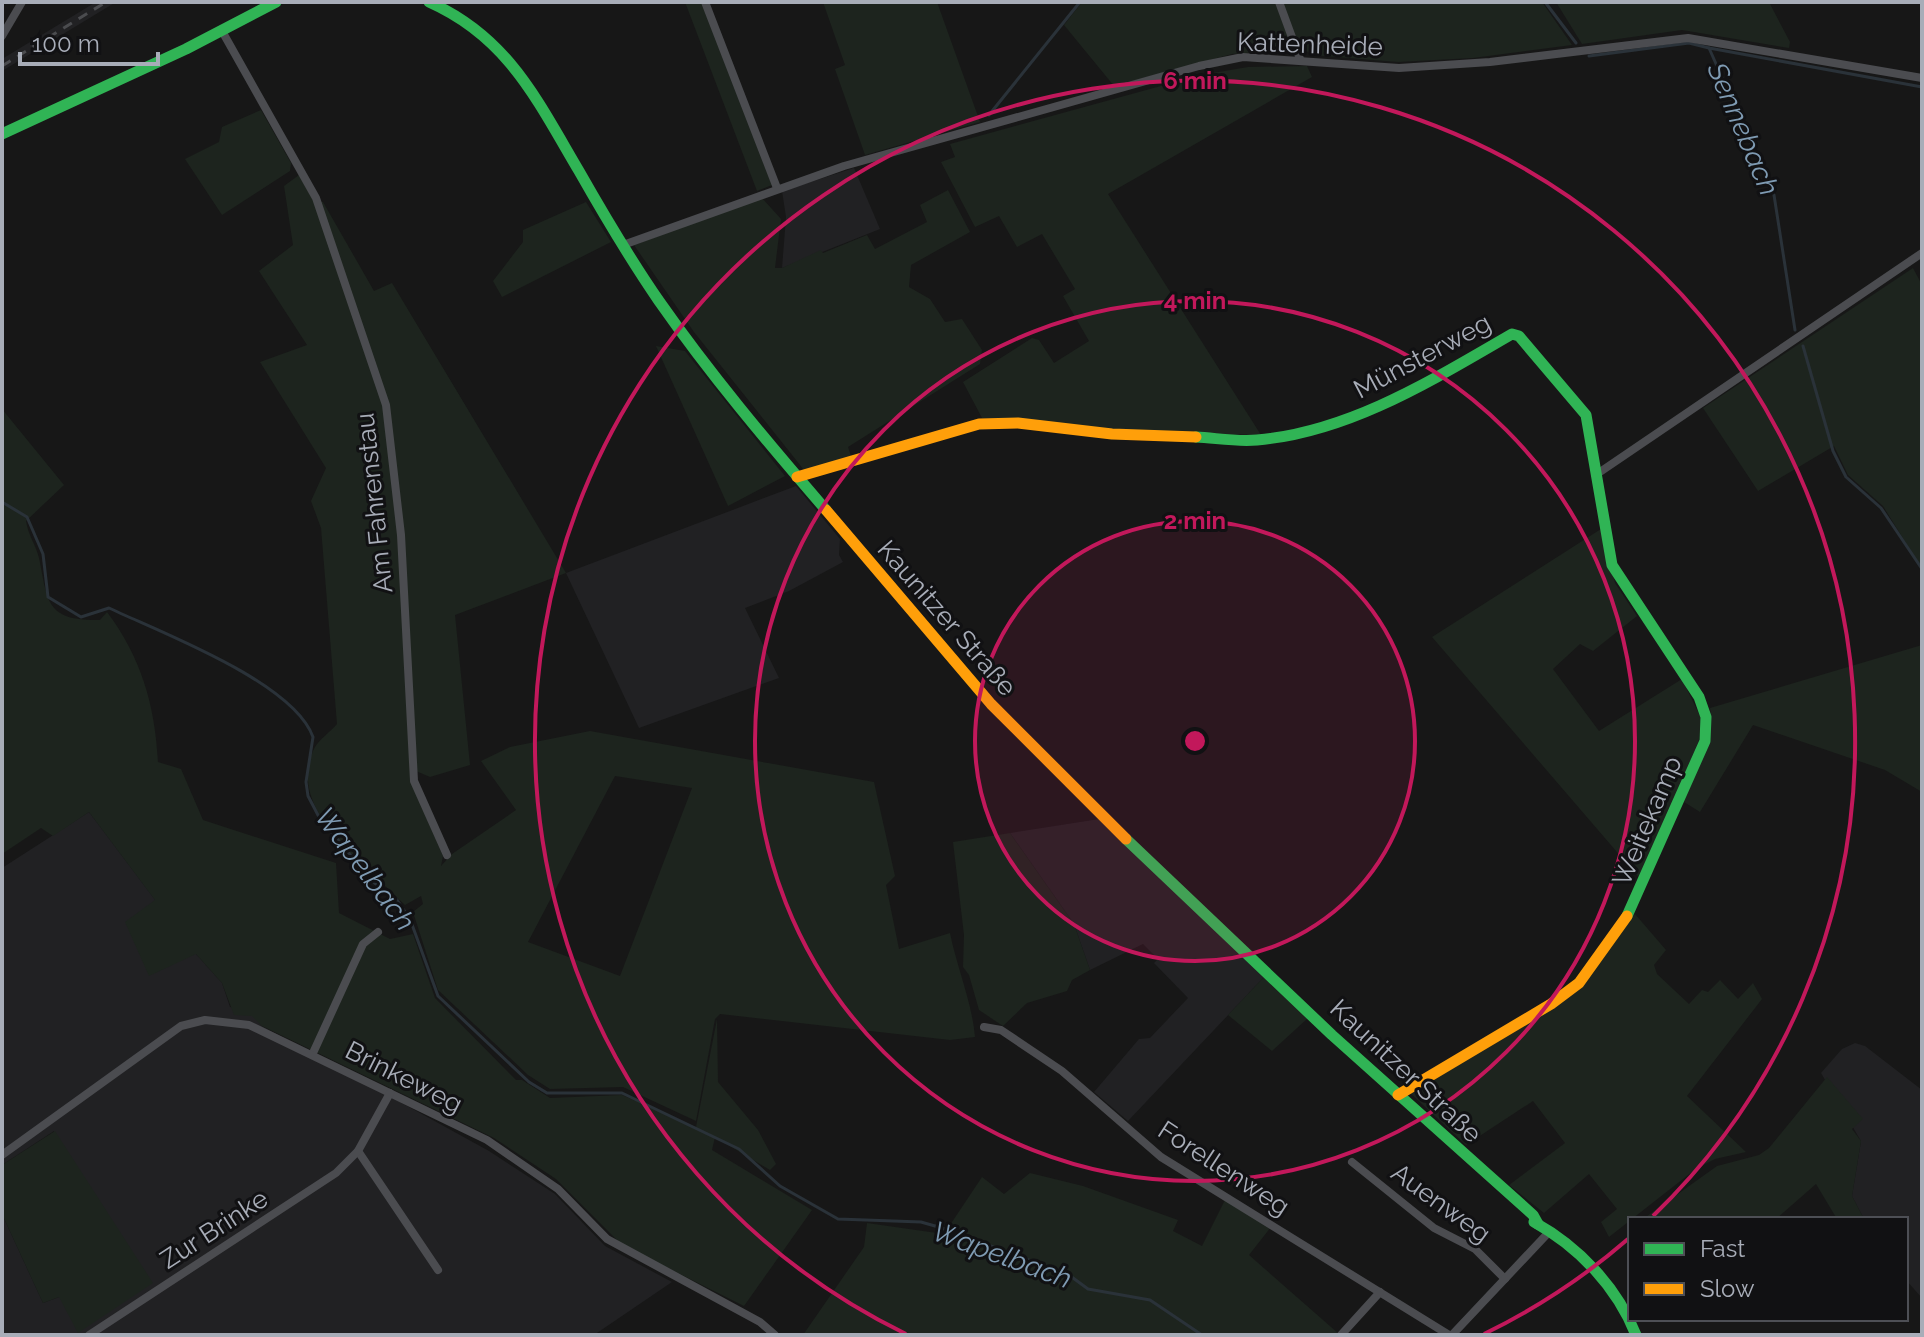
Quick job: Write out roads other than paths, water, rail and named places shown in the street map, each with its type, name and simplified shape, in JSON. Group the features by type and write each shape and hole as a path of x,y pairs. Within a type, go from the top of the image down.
{"street":[{"path":"2,36 22,2"},
{"path":"2,134 222,31 276,2"},
{"path":"705,2 777,188"},
{"path":"1279,2 1300,59"},
{"name":"Kaunitzer Straße","path":"436,3 476,26 506,55 525,81 623,245 685,336 797,477 1004,717 1398,1095 1603,1280 1620,1300 1628,1318"},
{"name":"Am Fahrenstau","path":"222,31 316,198 386,405 401,535 414,781 447,855"},
{"name":"Kattenheide","path":"623,245 777,188 1199,66 1243,57 1399,68 1490,62 1688,38 1922,78"},
{"path":"1597,474 1922,253"},
{"name":"Münsterweg","path":"797,477 979,424 1018,423 1112,434 1257,440 1360,415 1393,402 1512,334 1519,336 1580,404 1586,415 1597,474"},
{"name":"Weitekamp","path":"1398,1095 1551,1004 1579,983 1635,905 1705,741 1706,717 1699,697 1612,565 1597,474"},
{"path":"313,1053 363,944 378,932"},
{"name":"Brinkeweg","path":"2,1155 163,1036 193,1022 225,1020 249,1025 313,1053 487,1140 558,1189 607,1239 760,1322 775,1335"},
{"name":"Forellenweg","path":"984,1027 1001,1030 1062,1071 1161,1157 1450,1335"},
{"name":"Zur Brinke","path":"89,1335 336,1173 358,1151 390,1093"},
{"path":"358,1151 438,1270"},
{"name":"Auenweg","path":"1352,1162 1434,1228 1475,1249 1505,1279"},
{"path":"1450,1335 1549,1232"},
{"path":"1341,1335 1380,1292"}],"waterway":[{"path":"989,115 1080,2"},
{"name":"Sennebach","path":"1545,2 1576,43"},
{"name":"Sennebach","path":"1589,56 1689,43 1709,48 1774,195 1795,330"},
{"path":"1709,48 1922,87"},
{"name":"Sennebach","path":"1803,346 1833,451 1846,477 1881,508 1922,569"},
{"name":"Wapelbach","path":"2,502 27,517 43,554 48,597 81,617 109,608 192,645 254,679 301,717 313,737 306,782 308,796 319,817 372,881 397,900 410,919 438,996 529,1082 547,1093 622,1093 739,1149 780,1186 838,1219 921,1222 942,1228 1069,1275 1088,1289 1150,1300 1202,1335"}],"railway":[{"path":"2,66 106,2"}]}
